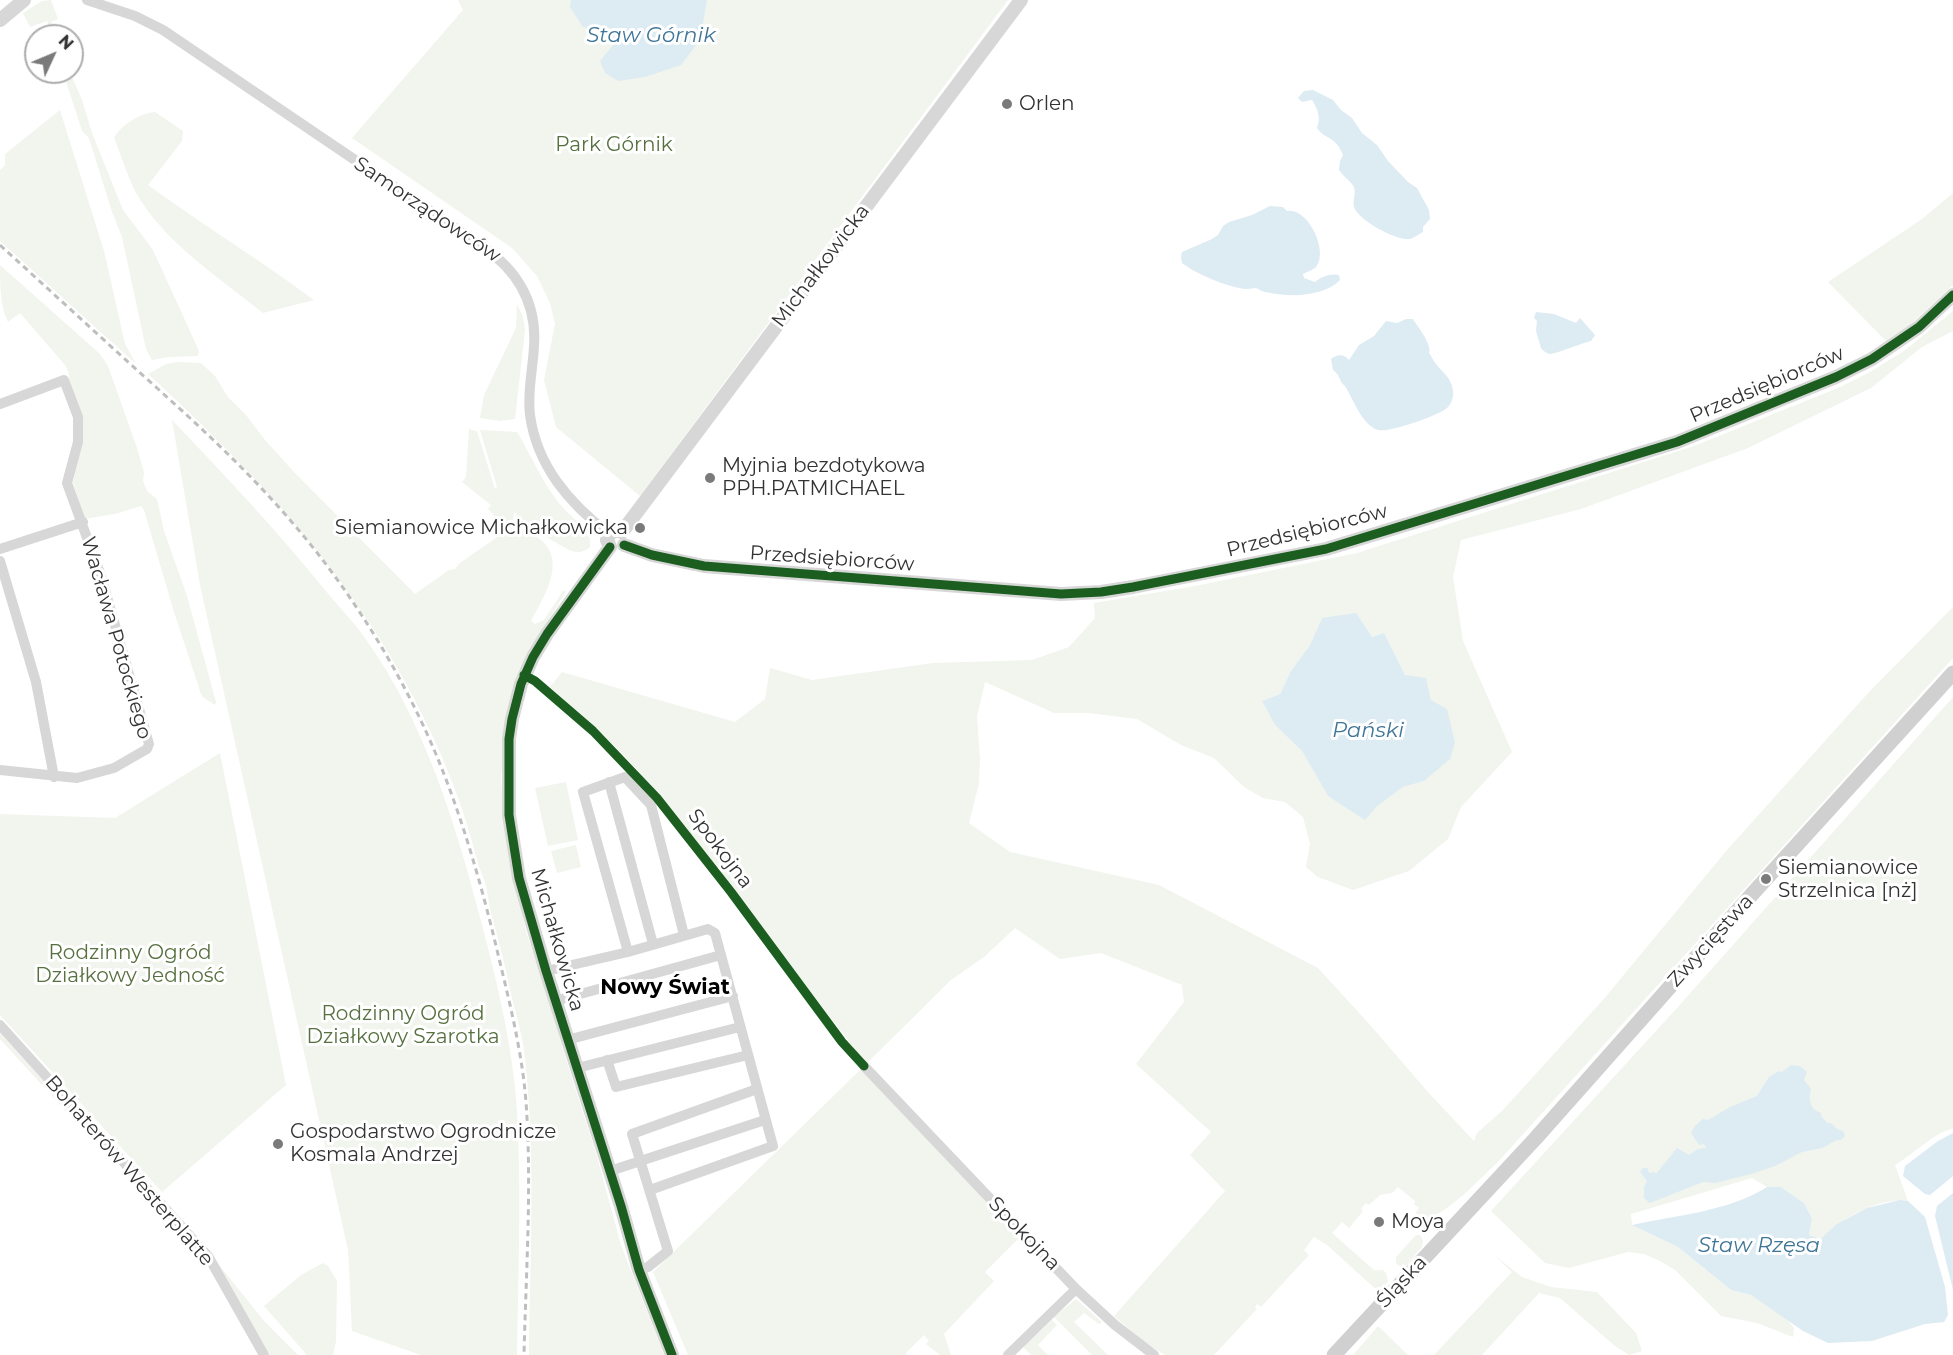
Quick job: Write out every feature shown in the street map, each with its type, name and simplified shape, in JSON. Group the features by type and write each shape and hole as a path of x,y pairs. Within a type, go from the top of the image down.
{"main road":[{"name":"Zwycięstwa","path":"1470,1209 1953,673"},
{"name":"Śląska","path":"1334,1355 1470,1209"}],"street":[{"path":"0,20 24,0"},
{"name":"Samorządowców","path":"87,0 135,16 163,30 507,265 525,291 534,319 529,405 534,436 539,449 551,475 565,493 587,516 616,539"},
{"name":"Michałkowicka","path":"672,1355 639,1270 522,887 512,841 508,775 510,728 521,684 533,657 616,539 1021,0"},
{"name":"Przedsiębiorców","path":"616,539 641,552 704,566 1077,594 1145,585 1326,549 1677,442 1872,359 1919,327 1953,295"},
{"name":"Wacława Potockiego","path":"0,404 64,380 78,417 78,442 67,483 101,576 149,744 147,750 114,768 77,778 0,770"},
{"path":"0,549 83,522"},
{"path":"0,561 36,682 54,777"},
{"path":"628,952 583,792 625,777 651,805 684,935"},
{"path":"609,782 653,944"},
{"path":"546,971 628,952 684,935 711,930 714,933 773,1146 650,1190"},
{"path":"555,1001 721,955"},
{"path":"567,1040 733,996"},
{"name":"Bohaterów Westerplatte","path":"0,1025 208,1256 264,1355"},
{"path":"577,1068 740,1027"},
{"path":"607,1060 616,1087 748,1055"},
{"name":"Spokojna","path":"864,1066 1076,1289 1115,1325 1154,1355"},
{"path":"639,1270 648,1267 668,1251 632,1134 757,1089"},
{"path":"610,1171 765,1120"},
{"path":"1008,1355 1076,1289"}],"green space":[{"path":"51,0 58,19 51,22 52,24 48,24 47,21 28,24 23,13 42,1"},
{"name":"Park Górnik","path":"458,0 1008,0 640,496 556,427 544,380 555,324 550,303 537,276 512,248 352,138 463,10"},
{"path":"67,84 75,84 123,210 153,250 199,351 198,356 152,360 146,349 122,237 89,138 82,131"},
{"path":"60,110 104,251 125,344 136,364 0,241 0,170 5,165 5,154"},
{"path":"155,112 183,131 182,141 148,185 314,300 263,313 198,262 153,218 133,186 114,137 132,120"},
{"path":"1953,193 1953,285 1910,325 1886,341 1828,282 1922,219"},
{"path":"0,265 100,354 108,366 137,448 144,472 143,481 147,491 157,499 164,531 187,596 215,705 201,694 144,510 141,506 115,514 84,519 73,482 82,438 68,371 20,313 8,322 0,288"},
{"path":"517,304 523,317 525,330 515,419 500,421 480,418 484,395 516,328"},
{"path":"1953,311 1953,331 1922,347 1871,388 1748,448 1581,509 1461,540 1453,577 1463,641 1512,752 1461,807 1448,839 1409,871 1353,890 1318,877 1306,867 1310,844 1303,817 1285,802 1263,798 1244,787 1214,758 1181,745 1137,719 1088,713 1054,713 985,682 977,716 979,783 969,823 1010,852 1159,885 1318,968 1474,1141 1477,1133 1502,1111 1603,1000 1727,850 1869,692 1953,607 1953,658 1497,1163 1454,1203 1436,1215 1421,1218 1415,1214 1419,1208 1414,1204 1415,1201 1398,1187 1392,1193 1380,1195 1369,1205 1366,1203 1361,1209 1363,1211 1349,1228 1342,1222 1332,1233 1374,1270 1383,1270 1386,1273 1388,1281 1383,1291 1379,1292 1327,1245 1314,1237 1304,1250 1309,1255 1261,1307 1257,1304 1255,1307 1257,1309 1214,1355 1165,1355 1144,1342 1114,1316 1225,1191 1190,1155 1211,1132 1136,1064 1184,1002 1182,985 1101,953 1060,959 1015,928 984,957 951,980 866,1064 662,797 619,750 550,687 562,672 735,722 765,699 770,668 812,680 933,663 1032,660 1069,647 1095,618 1094,603 1195,586 1357,553 1694,446 1838,388 1904,351","holes":["1322,618 1372,637 1384,633 1405,675 1431,701 1424,781 1403,787 1376,807 1328,796 1302,751 1275,725 1262,701 1280,694 1291,671 1310,645"]},
{"path":"201,363 215,376 228,397 294,472 415,594 449,570 455,569 460,563 506,531 516,527 534,535 545,544 551,555 553,567 551,580 531,621 535,624 544,620 563,591 566,591 546,625 503,755 501,778 504,824 527,935 540,970 596,1153 621,1245 664,1355 529,1355 531,1169 524,1050 486,886 458,796 439,750 406,683 344,586 271,496 148,374 166,364"},
{"name":"Rodzinny Ogród Działkowy Szarotka","path":"172,420 231,482 360,632 386,670 404,703 436,774 461,848 488,947 506,1025 514,1078 517,1104 519,1187 517,1355 421,1355 352,1331 348,1250 200,585"},
{"path":"469,429 477,431 495,489 497,487 480,430 517,432 553,495 587,532 590,547 581,552 572,551 541,533 514,512 513,521 501,528 499,521 488,509 491,505 462,482 466,477"},
{"path":"1953,697 1953,1128 1930,1140 1895,1165 1908,1201 1884,1202 1872,1206 1850,1217 1820,1239 1809,1235 1812,1219 1804,1203 1781,1187 1767,1187 1752,1178 1631,1214 1632,1225 1678,1247 1731,1290 1751,1295 1786,1318 1794,1328 1793,1337 1757,1323 1721,1316 1675,1270 1644,1254 1628,1252 1569,1268 1545,1263 1491,1211 1677,1008"},
{"name":"Rodzinny Ogród Działkowy Jedność","path":"220,753 286,1085 162,1192 0,1015 0,814 115,818"},
{"path":"566,782 578,840 548,846 535,788"},
{"path":"576,845 581,867 557,873 551,851"},
{"path":"0,1033 72,1113 73,1119 0,1039"},
{"path":"861,1069 1021,1236 985,1272 994,1281 944,1334 951,1355 940,1355 926,1344 929,1341 924,1335 906,1353 907,1355 688,1355 653,1272"},
{"path":"1416,1235 1420,1235 1423,1241 1422,1247 1406,1266 1401,1267 1396,1263 1396,1257"},
{"path":"211,1255 265,1322 298,1355 270,1355"},
{"path":"1494,1255 1522,1277 1551,1287 1597,1292 1636,1333 1642,1351 1629,1355 1615,1346 1560,1298 1539,1293 1482,1355 1434,1355 1512,1272"},
{"path":"323,1263 328,1266 337,1281 336,1341 333,1355 307,1355 264,1306 301,1275"},
{"path":"1076,1299 1102,1322 1099,1324 1084,1313 1074,1322 1108,1355 1092,1355 1054,1317"},
{"path":"1052,1320 1057,1325 1038,1345 1048,1355 1031,1355 1023,1347"},
{"path":"1378,1326 1408,1355 1353,1355"}],"water":[{"name":"Staw Górnik","path":"571,0 707,0 700,40 681,65 645,77 618,81 605,73 600,61 615,43 607,32 583,27 570,7"},
{"path":"1313,90 1333,100 1352,118 1362,133 1377,145 1388,161 1408,182 1417,188 1429,210 1430,219 1423,227 1423,232 1410,239 1396,237 1362,218 1357,212 1354,207 1354,187 1339,170 1343,155 1340,149 1317,128 1318,114 1312,100 1302,102 1298,98 1304,91"},
{"path":"1270,206 1283,207 1287,211 1295,212 1309,223 1314,231 1320,251 1319,260 1316,267 1303,274 1304,278 1315,282 1326,276 1339,275 1340,280 1333,286 1314,293 1284,295 1264,292 1256,288 1231,286 1204,276 1182,263 1182,252 1212,239 1229,222 1252,215"},
{"path":"1536,312 1554,314 1576,323 1580,318 1595,335 1591,341 1549,354 1541,348 1536,331 1537,321 1534,318"},
{"path":"1413,319 1428,344 1431,356 1452,385 1451,403 1448,407 1425,419 1403,426 1378,430 1367,423 1358,411 1345,386 1333,370 1331,359 1341,355 1349,360 1359,345 1374,336 1386,321 1397,323"},
{"name":"Pański","path":"1356,613 1372,637 1384,633 1405,675 1426,678 1431,700 1447,709 1455,743 1450,759 1424,781 1403,787 1376,807 1365,820 1328,796 1302,751 1275,725 1262,701 1280,694 1291,671 1310,645 1322,618"},
{"path":"1791,1065 1800,1066 1807,1072 1804,1080 1811,1089 1812,1107 1821,1113 1827,1123 1843,1131 1845,1136 1841,1140 1822,1148 1802,1152 1775,1166 1751,1174 1715,1183 1703,1182 1650,1203 1644,1198 1644,1187 1647,1181 1640,1172 1643,1168 1647,1168 1649,1173 1656,1174 1677,1148 1689,1155 1698,1149 1706,1148 1704,1144 1699,1144 1691,1133 1695,1126 1703,1119 1708,1120 1730,1107 1757,1096 1769,1077 1779,1071 1782,1072"},
{"path":"1953,1133 1953,1176 1930,1195 1925,1194 1903,1176 1905,1166 1938,1141"},
{"name":"Staw Rzęsa","path":"1767,1187 1781,1187 1804,1203 1812,1219 1809,1235 1820,1239 1837,1224 1867,1208 1900,1200 1908,1201 1925,1217 1945,1287 1948,1315 1944,1322 1925,1324 1872,1341 1828,1343 1803,1331 1751,1295 1731,1290 1678,1247 1632,1225 1719,1207"},
{"path":"1953,1193 1953,1290 1935,1216 1937,1206"}],"railway":[{"path":"0,245 200,428 278,506 317,553 358,610 395,670 426,732 457,810 479,879 506,988 521,1064 528,1134 524,1355"}],"cycle path":[{"path":"624,545 652,555 704,566 1061,594 1101,592 1133,587 1326,549 1677,442 1836,377 1872,359 1919,327 1953,295"},
{"path":"610,547 547,634 533,657 521,684 509,739 509,815 519,878 546,971 621,1206 639,1270 672,1355"},
{"path":"524,675 535,681 593,731 657,798 731,892 842,1042 864,1066"}],"place":[{"name":"Orlen","path":"1007,104"},
{"name":"Myjnia bezdotykowa PPH.PATMICHAEL","path":"710,478"},
{"name":"Siemianowice Michałkowicka","path":"640,528"},
{"name":"Siemianowice Strzelnica [nż]","path":"1766,879"},
{"name":"Gospodarstwo Ogrodnicze Kosmala Andrzej","path":"278,1144"},
{"name":"Moya","path":"1379,1222"}],"district":[{"name":"Nowy Świat","path":"665,988"}]}
